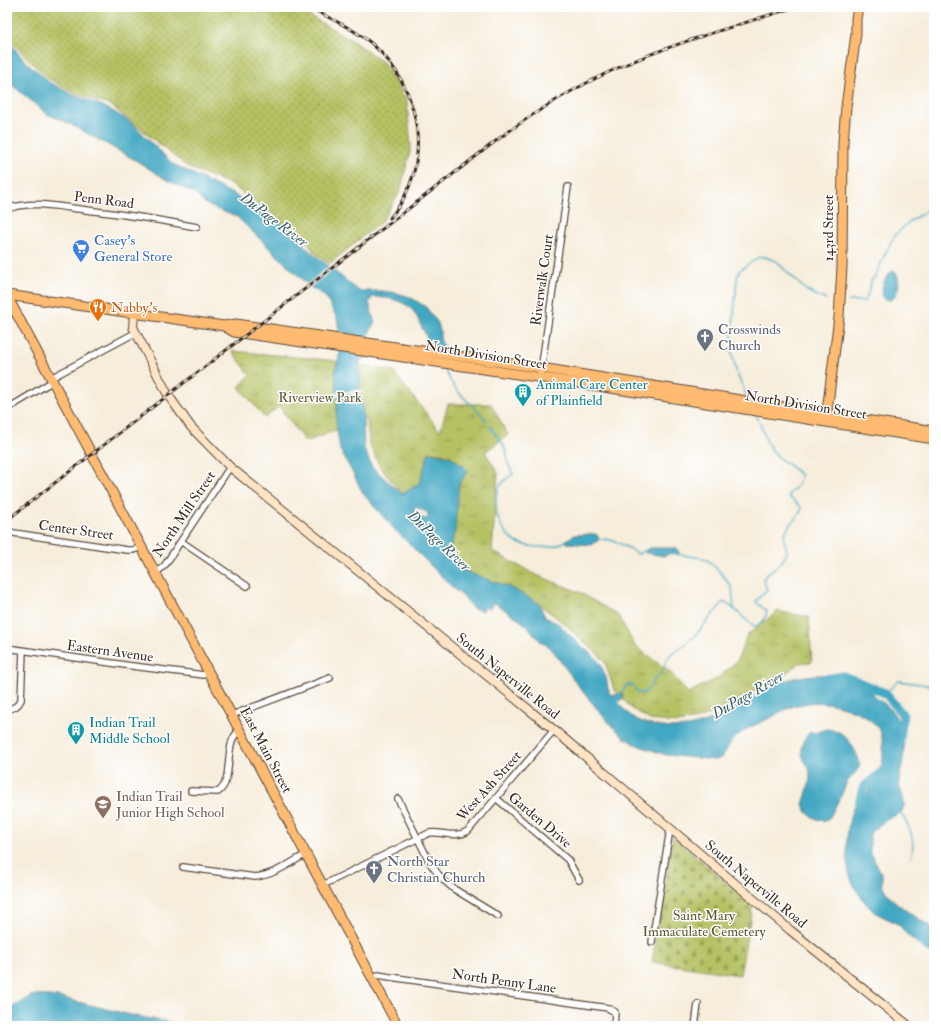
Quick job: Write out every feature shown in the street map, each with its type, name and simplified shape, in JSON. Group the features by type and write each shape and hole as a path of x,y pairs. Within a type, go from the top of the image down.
{"main road":[{"name":"143rd Street","path":"827,418 838,329 840,297 843,142 858,7"},
{"name":"143rd Street","path":"856,34 862,20 864,7"},
{"name":"North Division Street","path":"7,295 224,326 236,324 381,350 436,362 541,373"},
{"path":"7,295 52,379"},
{"name":"South Naperville Road","path":"134,314 133,327 135,333 168,395 206,443 230,467 554,730 800,938 909,1026"},
{"name":"North Division Street","path":"381,350 430,353 459,357 541,373 685,395 760,402 827,418 934,440"},
{"name":"East Main Street","path":"52,379 398,1026"},
{"name":"North Division Street","path":"685,395 748,410 934,430"}],"street":[{"name":"Riverwalk Court","path":"541,373 568,187"},
{"name":"Penn Road","path":"7,209 22,205 44,205 153,219 198,227"},
{"path":"7,409 52,379 135,333"},
{"name":"North Mill Street","path":"156,573 165,565 182,542 230,467"},
{"name":"Center Street","path":"7,532 127,550 142,547"},
{"path":"182,542 247,586"},
{"name":"Eastern Avenue","path":"7,648 195,674 204,675 209,672"},
{"path":"7,709 14,708 21,700 23,651"},
{"path":"232,715 330,678"},
{"path":"191,791 218,792 223,787 231,744 234,736 240,730"},
{"name":"West Ash Street","path":"323,885 418,838 434,832 452,835 464,833 478,819 554,730"},
{"name":"Garden Drive","path":"496,798 568,860 579,880"},
{"path":"398,799 430,863 444,881 466,897 498,916"},
{"path":"652,942 670,829"},
{"path":"183,867 255,877 274,873 306,854"},
{"name":"North Penny Lane","path":"372,977 378,975 608,1008 614,1010 616,1015 614,1026"},
{"path":"695,1026 698,1004"}],"green space":[{"path":"7,7 293,7 349,38 384,63 407,101 411,148 400,192 382,221 329,264 314,252 305,238 230,184 189,168 112,106 71,92 46,77 7,38"},
{"name":"Riverview Park","path":"232,351 329,360 393,371 440,431 448,404 491,404 508,435 485,452 498,473 492,551 534,574 579,592 618,615 635,646 670,672 688,693 718,678 737,661 747,635 778,611 809,617 812,662 799,663 785,674 731,705 701,718 678,723 650,720 631,708 614,689 604,660 566,625 539,604 500,584 459,569 448,555 459,484 468,471 459,463 451,457 441,453 429,452 423,476 419,484 402,494 380,467 369,444 367,419 305,442 279,406 265,418 239,387 250,375"},
{"name":"Saint Mary Immaculate Cemetery","path":"673,837 753,904 740,975 652,962"}],"water":[{"path":"7,40 25,61 49,82 71,94 103,106 123,117 134,125 173,164 235,195 286,226 310,251 359,291 382,291 397,293 410,297 426,307 438,323 440,338 444,350 430,348 428,346 428,341 417,316 405,304 391,299 377,297 372,297 369,303 375,323 369,333 368,357 362,359 360,363 360,390 363,414 364,448 372,467 402,494 419,484 429,452 450,457 459,462 468,471 459,484 455,531 448,555 459,569 509,587 539,603 545,617 559,624 580,645 595,657 601,665 606,677 609,692 611,695 622,694 624,697 618,702 633,717 647,724 665,727 678,728 701,724 713,720 746,702 765,689 779,683 793,678 816,675 831,675 852,681 866,689 884,703 896,717 901,731 904,755 899,786 904,800 904,807 900,813 888,819 872,831 870,834 870,853 882,874 882,886 890,897 904,909 934,929 934,950 915,941 900,926 871,909 857,891 849,872 847,864 847,845 848,826 852,811 856,804 869,790 882,763 882,740 878,728 872,722 855,711 833,704 812,703 796,706 782,711 742,732 732,742 722,757 715,760 666,755 639,746 623,737 583,692 550,647 541,642 528,627 516,617 493,602 490,609 486,607 483,611 472,608 465,598 394,529 365,496 340,450 336,424 337,392 335,371 340,353 339,331 337,318 325,296 310,287 237,217 204,203 195,194 165,179 137,161 72,125 47,114 7,81","holes":["416,507 428,513 428,517 426,519 417,515 414,510"]},
{"path":"894,270 899,282 898,290 891,300 884,299 881,296 883,285 888,275"},
{"path":"596,534 600,539 592,545 567,543 565,541 574,535"},
{"path":"649,548 677,548 680,555 674,552 664,556 646,553 644,551"},
{"path":"826,729 834,730 842,734 848,740 860,764 858,769 847,782 830,817 825,821 811,816 804,808 803,804 809,786 810,774 809,768 802,756 802,745 803,741 810,732 815,733"},
{"path":"37,995 58,997 135,1016 194,1026 7,1026 7,1007 11,1008 31,996"}],"pier":[{"path":"331,265 335,268 309,288 306,285"},
{"path":"362,390 362,393 335,396 335,393"}],"waterway":[{"path":"849,301 864,301 867,297 871,281 876,275 895,235 910,221 928,210 930,206 934,204"},
{"path":"748,398 737,374 731,349 737,278 740,270 759,257 765,257 776,261 807,291 826,300"},
{"path":"444,367 456,390 487,421"},
{"path":"619,695 626,686 631,684 637,692 643,693 647,691 652,682 660,675 667,659 672,653 695,636 723,602 728,604 755,626 762,623 765,619 767,611 756,601 767,589 763,579 783,560 786,554 787,549 784,539 785,532 801,511 801,507 789,497 789,494 797,486 801,476 796,470 780,459 771,450 756,415"},
{"path":"489,425 503,444 507,454 508,464 513,474 503,482 497,493 496,500 499,520 508,536 516,542 535,547 556,546 566,541"},
{"path":"600,539 615,541 638,554 644,551"},
{"path":"668,553 703,558 710,562 723,575 732,588 734,608"},
{"name":"DuPage River","path":"825,679 843,676 885,693 903,715 899,746"},
{"path":"885,693 899,681 934,686"},
{"name":"DuPage River","path":"857,812 863,788 884,770"},
{"path":"900,813 907,823 913,841 910,859"},
{"name":"DuPage River","path":"919,940 934,951"}],"railway":[{"path":"308,7 349,28 371,43 388,61 402,81 411,104 416,127 417,151 413,175 404,197 390,218"},
{"path":"7,520 488,147 535,113 602,75 641,58 706,35 795,7"}],"place":[{"name":"Casey's General Store","path":"81,263"},
{"name":"Nabby’s","path":"98,322"},
{"name":"Crosswinds Church","path":"705,352"},
{"name":"Animal Care Center of Plainfield","path":"523,407"},
{"name":"Indian Trail Middle School","path":"76,745"},
{"name":"Indian Trail Junior High School","path":"103,819"},
{"name":"North Star Christian Church","path":"374,884"}]}
